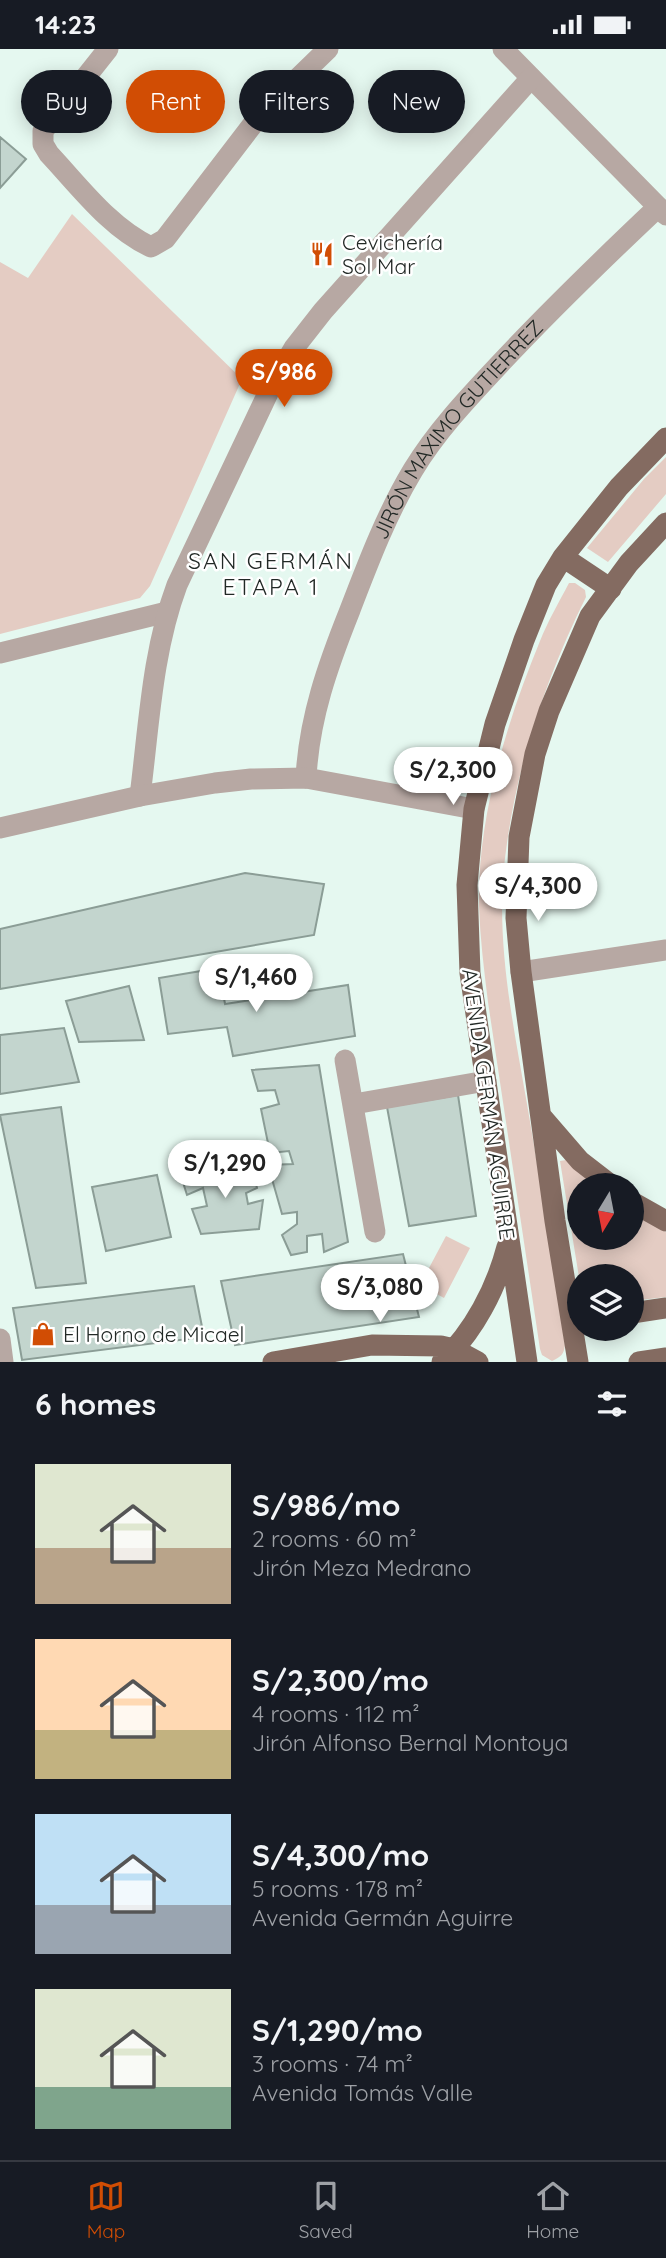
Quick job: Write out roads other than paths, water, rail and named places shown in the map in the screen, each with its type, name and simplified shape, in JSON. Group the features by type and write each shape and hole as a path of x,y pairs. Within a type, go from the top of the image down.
{"main road":[{"name":"AVENIDA GERMÁN AGUIRRE","path":"527,1362 470,973 467,885 474,809 495,724 546,585 563,557 619,488 666,438"},
{"path":"567,1271 520,972 516,918 519,837 535,754 549,711 590,616 629,563 666,523"},
{"path":"563,557 611,589"},
{"path":"542,1117 580,1161 596,1173"},
{"path":"644,1209 666,1221"},
{"path":"448,1356 487,1299 509,1242"},
{"path":"644,1311 666,1308"},
{"path":"576,1341 578,1362"},
{"path":"273,1362 372,1345 429,1345 448,1356 478,1362"},
{"path":"639,1362 666,1358"}],"street":[{"path":"108,49 43,131 43,144 49,154 105,213 136,240 151,247 165,239 260,115 328,49"},
{"path":"503,49 662,211"},
{"path":"140,796 158,654 167,612 269,391 294,348 323,311 531,78"},
{"name":"JIRÓN MAXIMO GUTIERREZ","path":"306,778 308,743 337,641 382,535 414,469 461,406 546,314 662,211"},
{"path":"0,653 167,612"},
{"path":"0,828 140,796 227,782 306,778 474,809"},
{"path":"520,972 666,950"},
{"path":"345,1060 375,1232"},
{"path":"354,1104 486,1081"},
{"path":"0,1339 3,1362"}],"place":[{"name":"Cevichería Sol Mar","path":"322,254"},
{"name":"El Horno de Micael","path":"43,1334"}],"district":[{"name":"SAN GERMÁN ETAPA 1","path":"271,573"}]}
